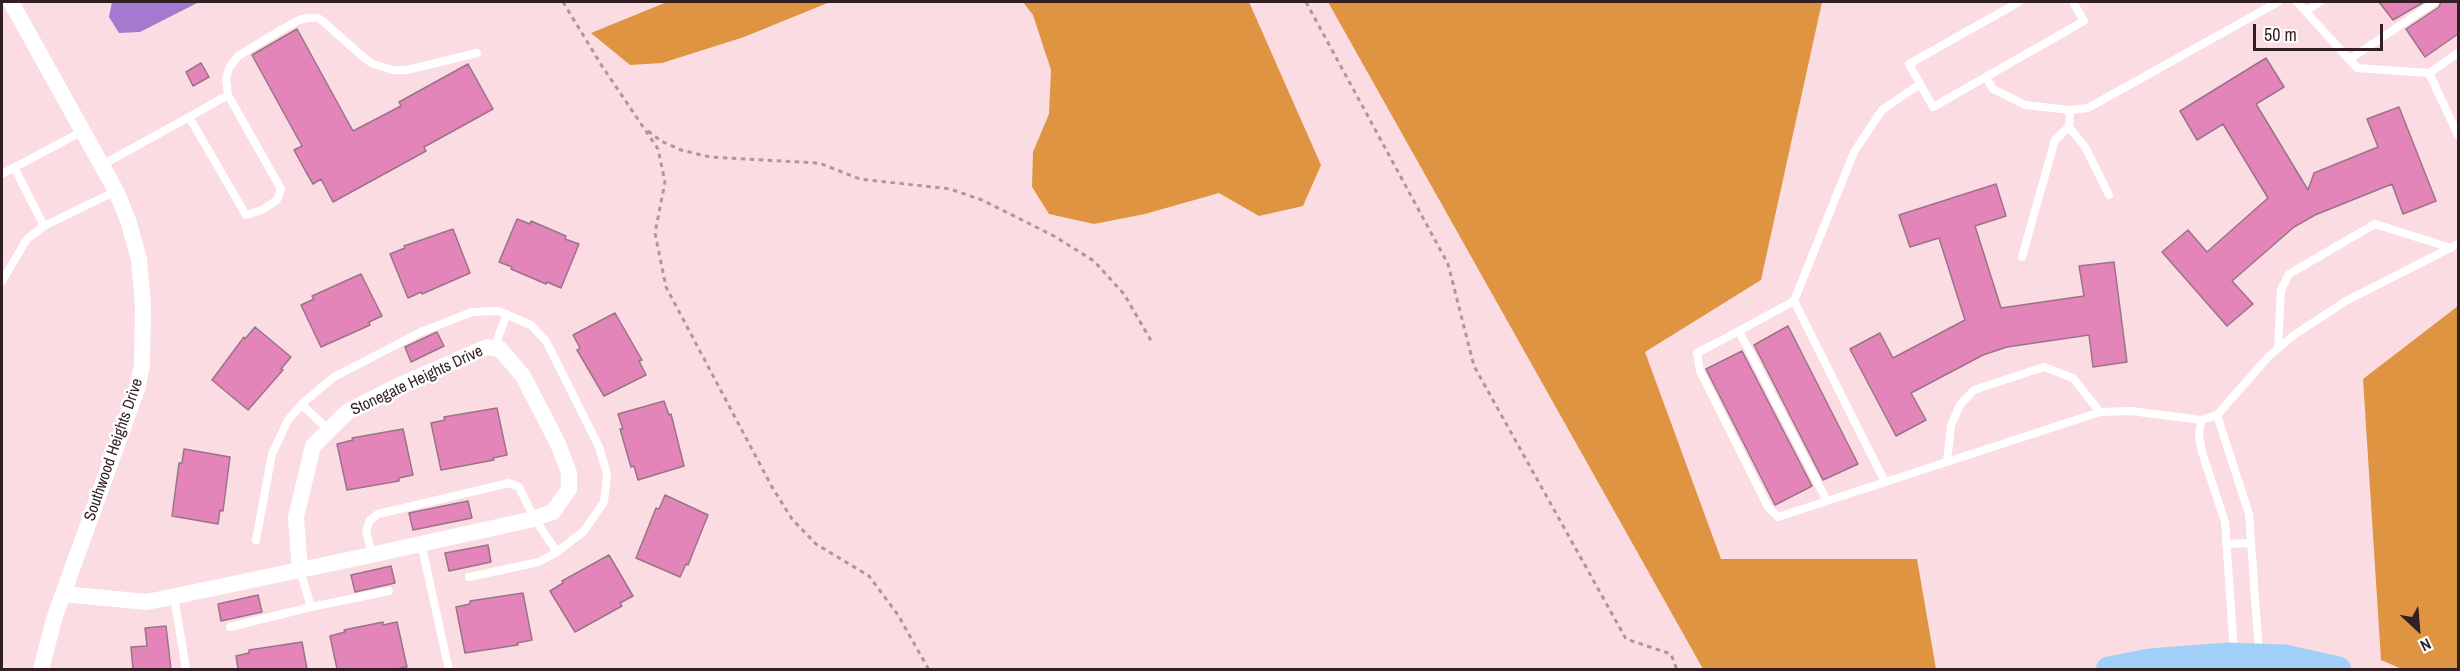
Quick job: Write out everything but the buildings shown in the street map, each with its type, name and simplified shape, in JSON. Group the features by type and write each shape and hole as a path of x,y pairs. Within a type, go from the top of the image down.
{"main road":[{"path":"2109,669 2150,662 2247,657 2284,658 2338,669"}],"street":[{"name":"Southwood Heights Drive","path":"11,2 116,191 128,220 139,259 143,304 142,365 137,389 54,619 41,669"},
{"name":"Stonegate Heights Drive","path":"63,594 147,602 300,570 553,512 569,489 569,473 558,444 523,376 500,349 487,347 400,385 347,412 313,446 296,517 300,570"}],"lane":[{"path":"2019,2 1909,64 1933,107 2084,21 2073,2"},
{"path":"1986,77 1993,89 2025,105 2070,110 2088,108 2278,2"},
{"path":"2297,2 2357,68 2429,73 2458,53"},
{"path":"2306,11 2320,2"},
{"path":"2350,59 2435,2"},
{"path":"189,117 246,215 262,210 277,200 281,189 228,95 226,79 229,68 238,56 280,30 307,18 318,18 373,64 393,70 407,70 477,52"},
{"path":"2429,73 2458,135"},
{"path":"1920,84 1882,110 1854,152 1794,301 1697,353 1700,371 1768,507 1778,517 2100,412 2131,411 2201,420 2217,415 2278,348 2294,335 2346,301 2455,246"},
{"path":"102,165 228,95"},
{"path":"2070,110 2069,127 2085,147 2109,195"},
{"path":"2022,257 2055,140 2069,127"},
{"path":"2,174 83,131"},
{"path":"14,167 44,226"},
{"path":"2,281 27,239 44,226 116,191"},
{"path":"2278,348 2281,290 2289,274 2374,224 2455,246"},
{"path":"1794,301 1885,482"},
{"path":"256,540 272,454 288,420 302,405 334,377 421,332 472,312 498,311 531,325 546,341 599,447 607,474 604,502 584,531 557,552 539,562 469,577"},
{"path":"494,348 507,314"},
{"path":"1739,331 1827,501"},
{"path":"1947,462 1951,425 1960,405 1974,390 2044,368 2073,378 2100,412"},
{"path":"302,405 329,430"},
{"path":"2217,415 2223,427 2226,444 2249,514 2251,543 2247,657"},
{"path":"2201,420 2199,435 2202,452 2225,522 2226,544 2247,657"},
{"path":"372,554 366,531 370,520 378,514 508,483 519,487 534,518 557,552"},
{"path":"421,543 449,669"},
{"path":"2226,544 2251,543"},
{"path":"300,570 311,607"},
{"path":"230,627 389,591"},
{"path":"174,597 186,669"}],"path":[{"path":"563,2 602,66 658,148 665,182 655,233 666,287 772,487 792,519 816,544 869,576 898,615 929,669"},
{"path":"1306,2 1448,264 1474,366 1626,639 1671,654 1677,669"},
{"path":"645,128 661,141 700,155 819,163 860,179 950,189 982,200 1054,236 1094,261 1124,294 1153,344"}],"shaded area":[{"path":"112,2 199,2 140,32 119,33 109,17"},
{"path":"667,2 830,2 744,37 662,63 630,65 591,33"},
{"path":"1023,2 1249,2 1321,165 1303,206 1259,216 1219,193 1145,214 1094,224 1049,214 1032,187 1033,152 1049,114 1051,70 1033,15"},
{"path":"1328,2 1822,2 1761,280 1645,352 1721,559 1917,559 1936,669 1703,669"},
{"path":"2458,306 2458,669 2402,669 2381,660 2363,379"}]}
